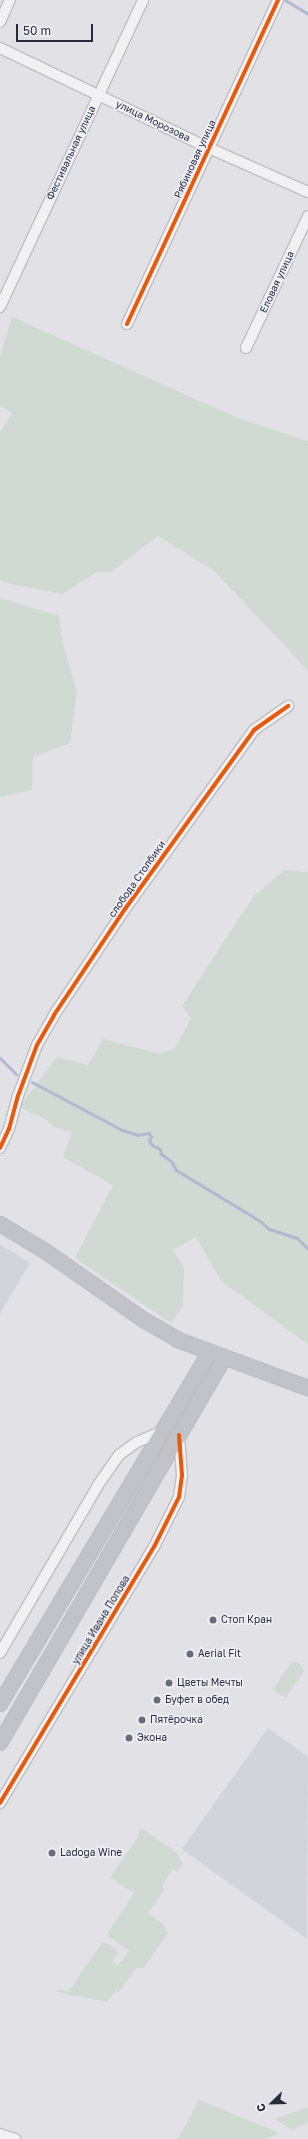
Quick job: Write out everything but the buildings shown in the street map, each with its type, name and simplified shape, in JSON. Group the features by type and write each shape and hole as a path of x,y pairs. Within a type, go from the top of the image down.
{"main road":[{"path":"0,1224 52,1255 144,1320 178,1340 308,1388"},
{"path":"0,1704 210,1352"},
{"path":"0,1743 224,1358"}],"street":[{"path":"0,22 10,0"},
{"name":"Фестивальная улица","path":"0,307 143,0"},
{"name":"Рябиновая улица","path":"127,324 277,1"},
{"name":"улица Морозова","path":"0,48 209,148 308,192"},
{"name":"Еловая улица","path":"246,348 308,216"},
{"name":"слобода Столбики","path":"0,1148 9,1129 18,1096 37,1045 54,1015 125,909 254,730 288,706"},
{"path":"0,1653 98,1485 119,1455 137,1442 163,1431"},
{"name":"улица Ивана Попова","path":"0,1803 158,1540 178,1497 182,1475 179,1435"},
{"path":"0,2134 15,2139"}],"shaded area":[{"path":"12,317 240,419 308,441 308,670 213,570 158,536 111,572 97,572 62,594 6,583 0,579 0,432 12,413 0,406 0,356"},
{"path":"0,598 59,616 63,645 77,691 70,743 33,757 32,790 2,797 0,796"},
{"path":"284,870 308,872 308,1344 221,1281 196,1237 173,1250 184,1268 183,1306 171,1323 75,1258 113,1185 63,1157 72,1132 54,1127 47,1120 19,1107 57,1057 88,1065 103,1039 160,1054 175,1048 191,1019 182,1006 253,897"},
{"path":"0,1244 30,1263 0,1314"},
{"path":"296,1662 300,1664 304,1672 285,1698 273,1689 291,1663"},
{"path":"268,1728 308,1757 307,1939 182,1849"},
{"path":"139,1829 143,1829 177,1853 183,1864 177,1872 173,1869 162,1886 165,1889 148,1913 164,1925 168,1933 144,1968 136,1968 119,1992 116,1990 107,2002 57,1992 58,1989 68,1992 102,1943 105,1942 119,1952 112,1961 118,1965 129,1951 109,1937 108,1933 134,1893 110,1877 138,1837"},
{"path":"199,2100 279,2133 266,2139 178,2139"},
{"path":"308,2107 308,2122 292,2130 275,2119"}],"waterway":[{"path":"285,0 308,14"},
{"path":"0,1058 16,1074"},
{"path":"32,1082 122,1130 138,1135 149,1133 151,1137 149,1140 152,1145 160,1149 161,1154 171,1161 176,1170 260,1221 269,1229 297,1238 308,1249"}],"cycle path":[{"path":"127,324 278,0"},
{"path":"0,1148 9,1129 18,1096 37,1045 54,1015 125,909 254,730 288,706"},
{"path":"0,1803 154,1547 179,1497 182,1475 179,1435"}],"place":[{"name":"Стоп Кран","path":"213,1620"},
{"name":"Aerial Fit","path":"190,1654"},
{"name":"Цветы Мечты","path":"169,1683"},
{"name":"Буфет в обед","path":"157,1700"},
{"name":"Пятёрочка","path":"142,1720"},
{"name":"Экона","path":"129,1738"},
{"name":"Ladoga Wine","path":"52,1853"}]}
